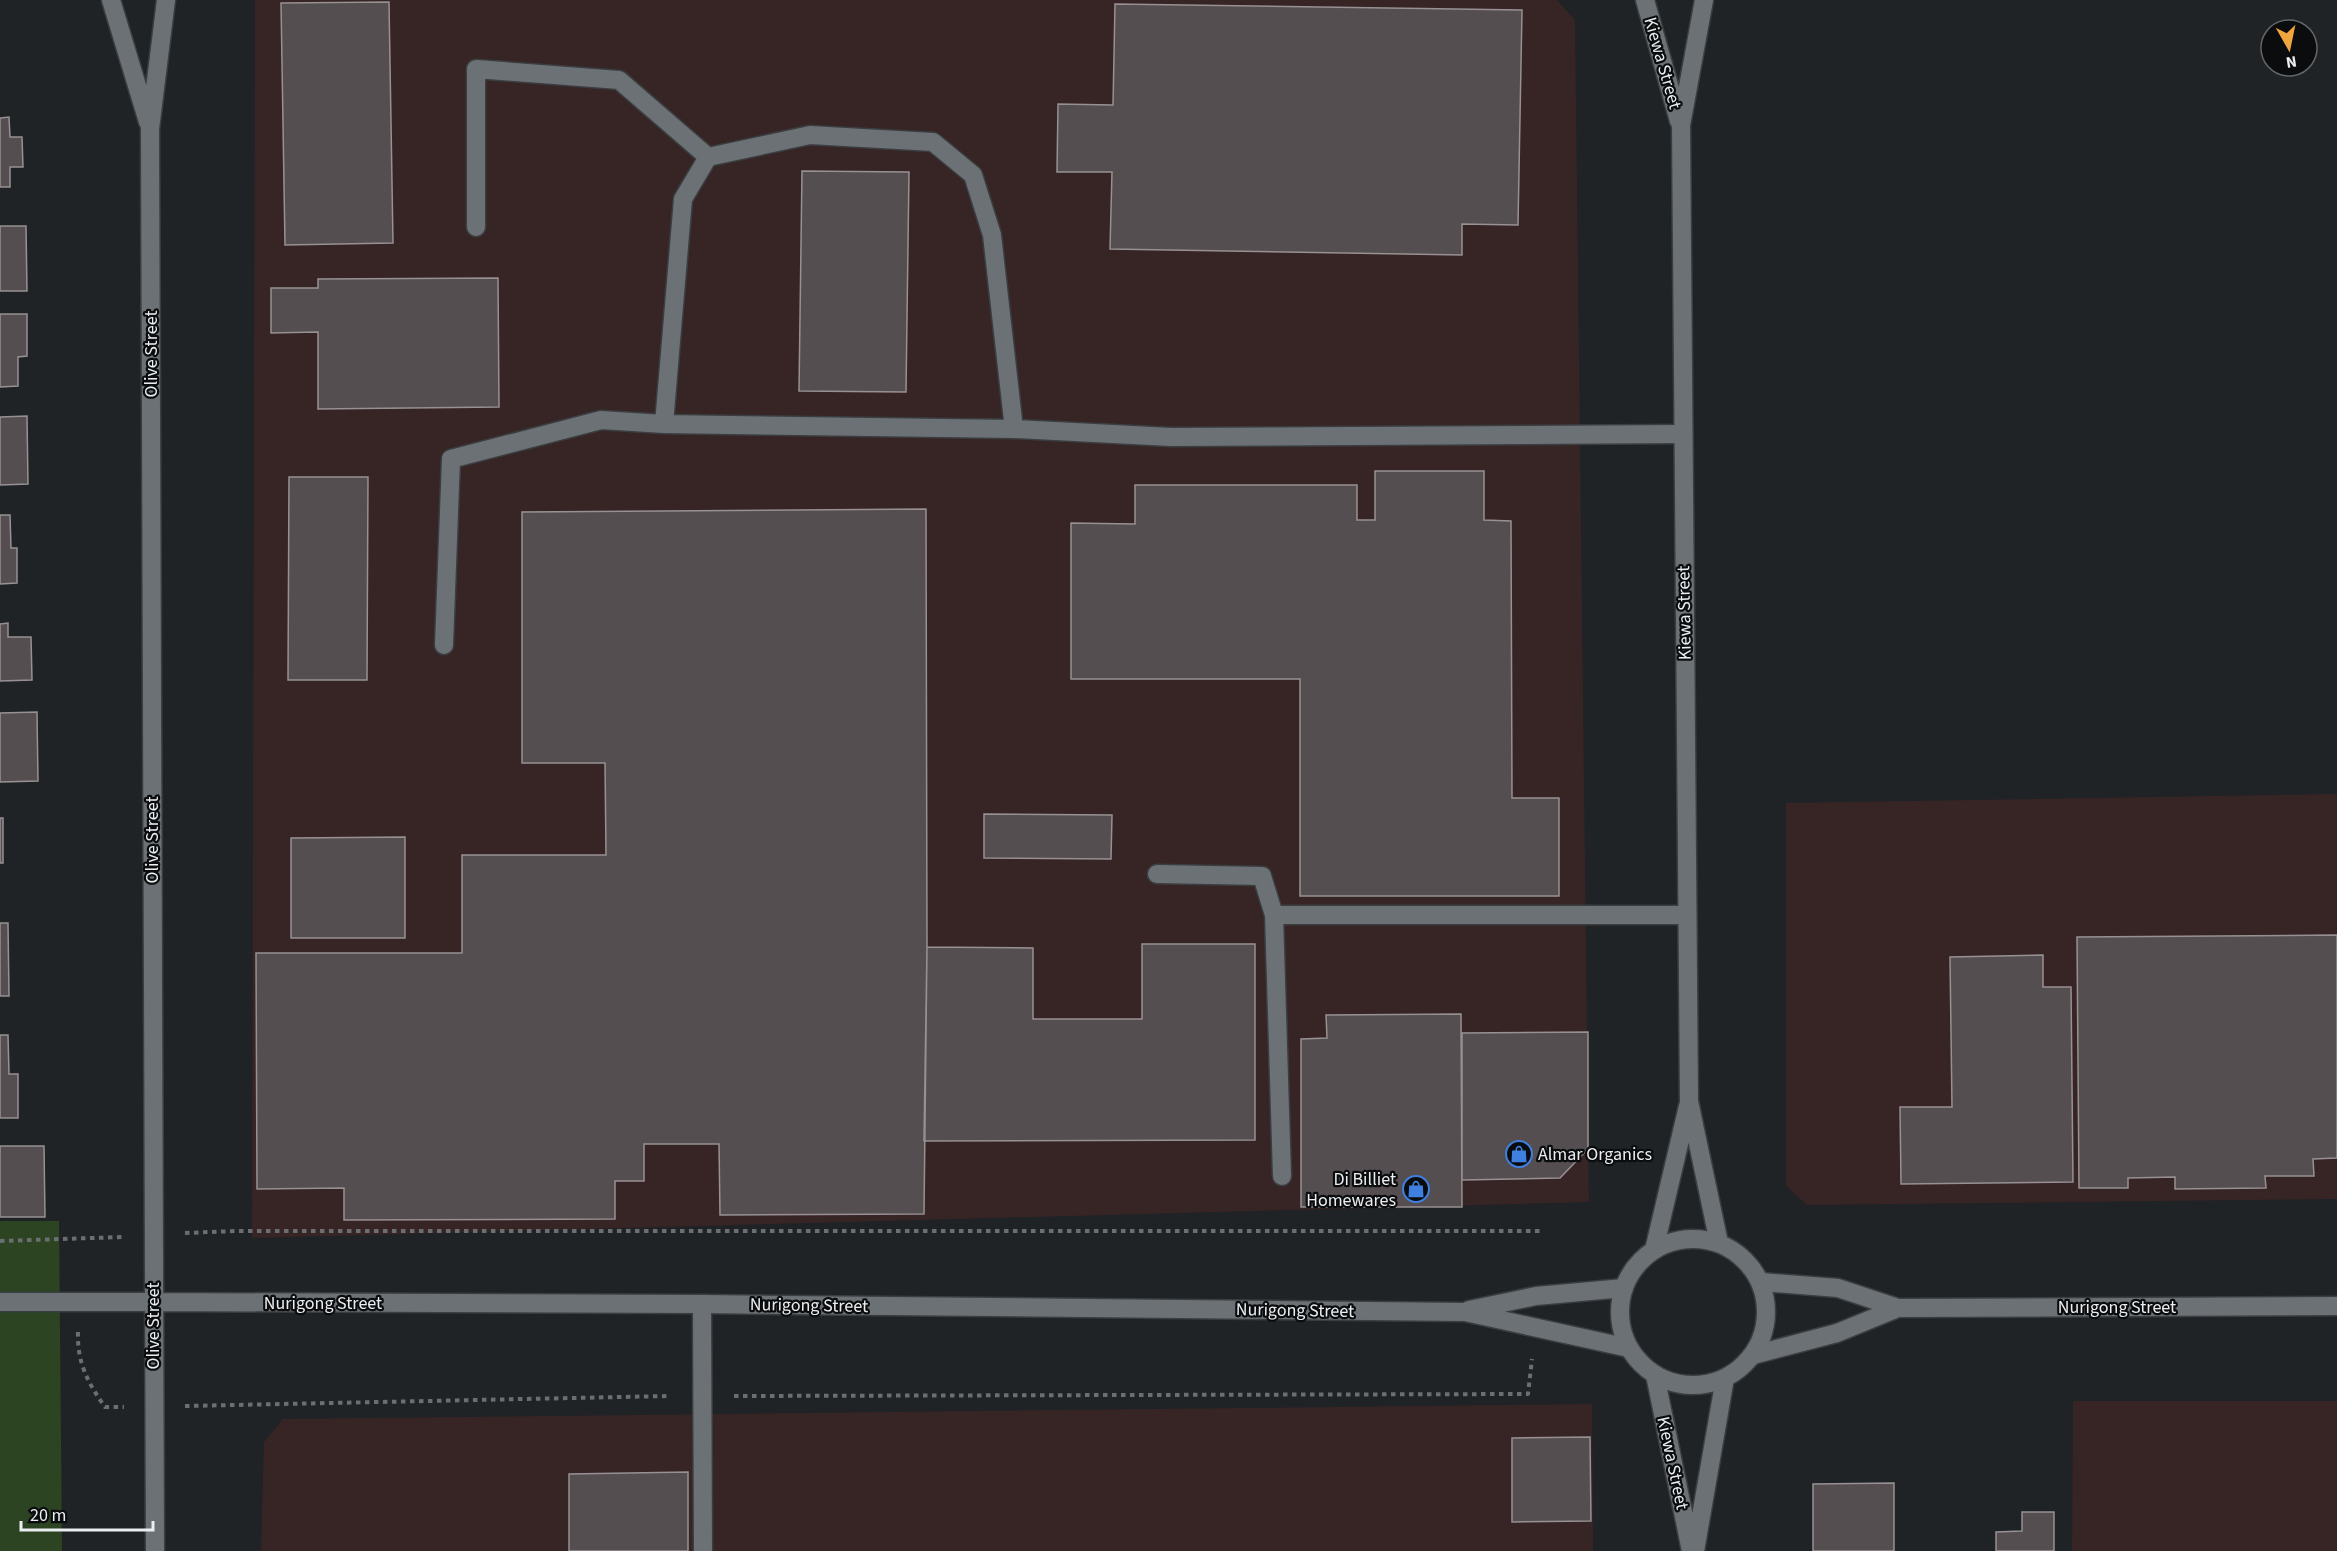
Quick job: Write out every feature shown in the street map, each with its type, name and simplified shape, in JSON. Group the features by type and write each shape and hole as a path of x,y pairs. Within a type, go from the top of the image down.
{"street":[{"name":"Olive Street","path":"111,0 150,129"},
{"name":"Olive Street","path":"155,1551 150,129 166,0"},
{"name":"Kiewa Street","path":"1645,0 1681,125"},
{"name":"Kiewa Street","path":"1704,0 1681,125 1689,1101 1719,1243"},
{"path":"476,227 476,69 619,80 708,157"},
{"path":"664,424 683,199 708,157 810,135 933,142 973,175 992,235 1014,429"},
{"path":"444,645 451,459 601,420 664,424 1014,429 1171,437 1682,434"},
{"path":"1157,874 1262,876 1274,915 1282,1176"},
{"path":"1274,915 1687,915"},
{"name":"Kiewa Street","path":"1654,1250 1689,1101"},
{"path":"1697,1238 1719,1243 1736,1252 1750,1266 1761,1282 1766,1300 1767,1319 1762,1339 1753,1355 1740,1369 1725,1378 1702,1385 1678,1384 1655,1375 1640,1363 1629,1348 1622,1328 1620,1308 1624,1288 1636,1267 1654,1250 1675,1241 1697,1238"},
{"name":"Nurigong Street","path":"1761,1282 1838,1288 1898,1308 2337,1306"},
{"name":"Nurigong Street","path":"1465,1312 1536,1296 1624,1288"},
{"name":"Nurigong Street","path":"0,1302 702,1304 1465,1312 1629,1348"},
{"path":"702,1304 703,1551"},
{"name":"Nurigong Street","path":"1753,1355 1838,1333 1898,1308"},
{"name":"Kiewa Street","path":"1655,1375 1693,1551"},
{"name":"Kiewa Street","path":"1693,1551 1725,1378"}],"path":[{"path":"0,1241 235,1231 1540,1231"},
{"path":"78,1302 77,1350 83,1373 105,1407"},
{"path":"232,1406 506,1397 1528,1394 1531,1372"}],"shaded area":[{"path":"255,0 1557,0 1575,20 1589,1202 252,1238"},
{"path":"2337,794 2337,1199 1807,1205 1786,1186 1786,803"},
{"path":"2073,1401 2337,1401 2337,1551 2072,1551"},
{"path":"1592,1404 1593,1551 261,1551 264,1442 283,1419"}],"green space":[{"path":"0,1221 59,1221 62,1551 0,1551"}],"building":[{"path":"389,2 393,243 285,245 281,3"},
{"path":"1115,4 1522,10 1518,225 1462,224 1462,255 1110,249 1112,172 1057,172 1058,104 1113,105"},
{"path":"9,117 10,137 22,137 23,167 10,167 10,187 0,187 0,118"},
{"path":"802,171 909,172 906,392 799,391"},
{"path":"0,226 26,226 27,291 0,291"},
{"path":"498,278 499,407 318,409 318,332 271,333 271,288 318,288 318,279"},
{"path":"0,314 27,314 27,356 18,357 18,386 0,387"},
{"path":"27,416 28,484 0,485 0,417"},
{"path":"1375,471 1484,471 1484,520 1511,521 1512,798 1559,798 1559,896 1300,896 1300,679 1071,679 1071,523 1135,524 1135,485 1357,485 1357,520 1375,520"},
{"path":"289,477 368,477 367,680 288,680"},
{"path":"926,509 927,947 924,1214 720,1215 719,1144 644,1144 644,1181 615,1181 615,1219 344,1220 344,1188 257,1189 256,953 462,953 462,855 606,855 605,763 522,763 522,512"},
{"path":"0,515 10,515 11,548 17,548 17,583 0,584"},
{"path":"8,623 8,637 31,637 32,680 0,681 0,624"},
{"path":"37,712 38,781 0,782 0,713"},
{"path":"984,814 1112,815 1111,859 984,858"},
{"path":"0,818 3,818 3,863 0,863"},
{"path":"405,837 405,938 291,938 291,838"},
{"path":"0,923 8,923 9,996 0,996"},
{"path":"2337,935 2337,1158 2313,1159 2314,1176 2265,1176 2266,1188 2175,1189 2175,1177 2128,1178 2128,1188 2079,1188 2077,937"},
{"path":"1142,944 1255,944 1255,1140 924,1141 927,947 1033,948 1033,1019 1142,1019"},
{"path":"2043,955 2043,987 2071,987 2073,1182 1901,1184 1900,1107 1952,1107 1950,957"},
{"path":"1461,1014 1462,1207 1301,1207 1301,1039 1327,1038 1326,1015"},
{"path":"1588,1032 1588,1149 1560,1178 1462,1180 1462,1033"},
{"path":"0,1035 8,1035 9,1074 18,1074 18,1118 0,1118"},
{"path":"0,1146 44,1146 45,1217 0,1217"},
{"path":"1590,1437 1591,1521 1512,1522 1512,1438"},
{"path":"688,1472 688,1551 569,1551 569,1474"},
{"path":"1894,1483 1894,1551 1813,1551 1813,1484"},
{"path":"2022,1512 2054,1512 2054,1551 1996,1551 1996,1532 2022,1531"}],"place":[{"name":"Almar Organics","path":"1519,1154"},
{"name":"Di Billiet Homewares","path":"1416,1189"}]}
